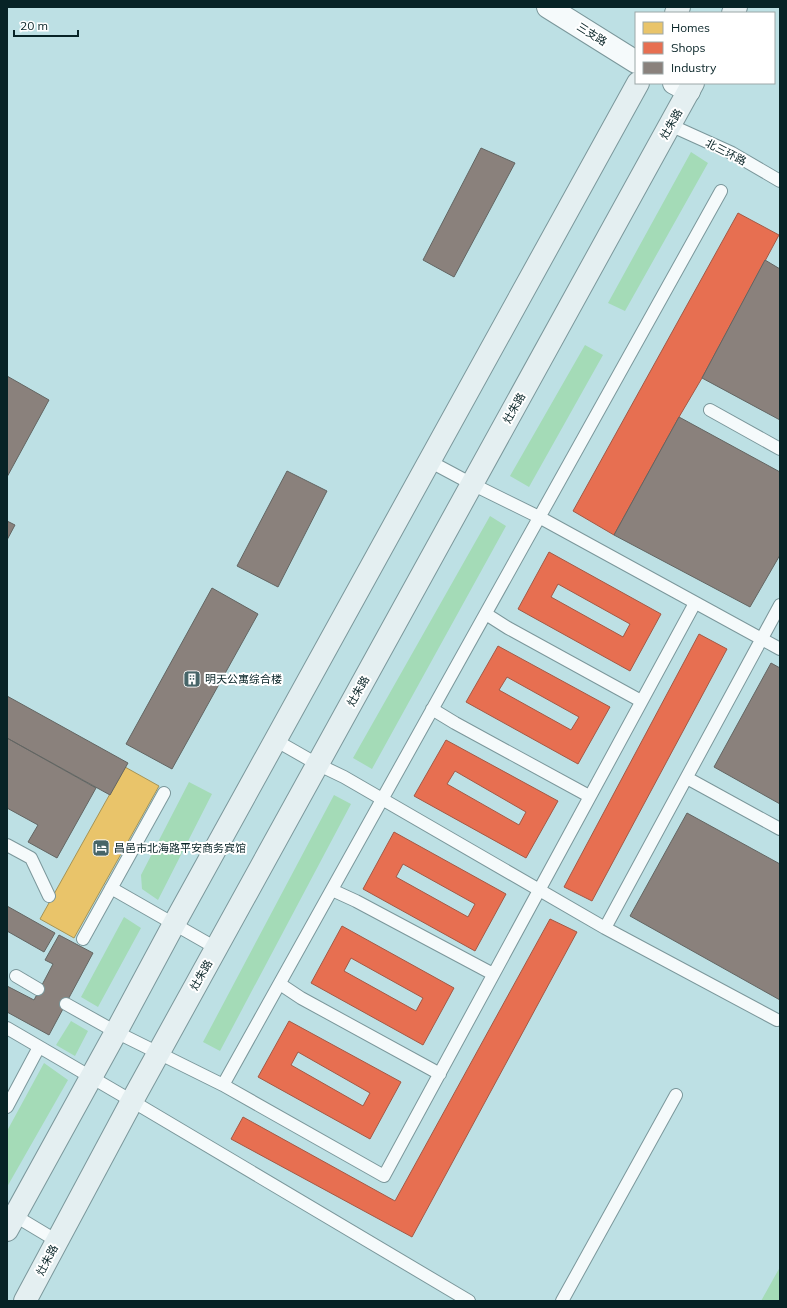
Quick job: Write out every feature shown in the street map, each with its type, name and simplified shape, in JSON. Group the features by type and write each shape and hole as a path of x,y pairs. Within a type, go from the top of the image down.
{"main road":[{"path":"10,1219 92,1077 275,740 637,84"},
{"name":"灶朱路","path":"24,1301 158,1053 670,125 686,86"}],"street":[{"name":"三支路","path":"548,7 635,61"}],"lane":[{"name":"北三环路","path":"670,125 732,153 780,181"},
{"path":"224,1085 721,191"},
{"path":"710,410 780,448"},
{"path":"429,461 539,517 780,649"},
{"path":"66,1004 116,1032 224,1085 384,1176 695,603"},
{"path":"605,928 780,605"},
{"path":"486,614 508,628 641,701"},
{"path":"432,709 590,796"},
{"path":"275,740 317,764 344,777 605,928 777,1020"},
{"path":"687,778 780,829"},
{"path":"83,939 164,794"},
{"path":"7,844 30,858 49,896"},
{"path":"111,888 216,948"},
{"path":"332,890 356,901 493,974"},
{"path":"16,976 38,989"},
{"path":"280,984 302,998 440,1074"},
{"path":"7,1028 469,1301"},
{"path":"7,1107 39,1047"},
{"path":"562,1301 676,1095"},
{"path":"10,1219 57,1241"}],"green space":[{"path":"691,152 708,163 625,311 608,303"},
{"path":"585,345 603,355 529,487 510,476"},
{"path":"490,516 506,526 372,769 353,758"},
{"path":"189,782 212,794 158,900 142,889 141,875"},
{"path":"334,795 351,804 220,1051 203,1042"},
{"path":"124,917 141,928 98,1007 81,997"},
{"path":"71,1021 88,1031 75,1056 56,1045"},
{"path":"44,1063 68,1080 7,1187 7,1131"},
{"path":"780,1267 780,1301 761,1301"}],"building: Homes":[{"path":"125,767 159,786 74,938 40,919"}],"building: Shops":[{"path":"738,213 779,235 702,378 614,535 573,511"},
{"path":"549,552 661,614 630,671 518,609","holes":["558,584 630,624 623,637 551,597"]},
{"path":"699,634 727,649 592,901 564,887"},
{"path":"498,646 610,707 578,764 466,702","holes":["507,677 579,717 571,730 499,690"]},
{"path":"446,740 558,801 526,858 414,796","holes":["455,771 526,812 519,825 447,784"]},
{"path":"394,832 506,894 475,951 363,889","holes":["403,864 475,904 468,917 396,877"]},
{"path":"550,919 577,932 412,1237 231,1139 243,1117 395,1201"},
{"path":"342,926 454,988 423,1045 311,983","holes":["351,958 423,998 416,1011 344,971"]},
{"path":"289,1021 401,1082 370,1139 258,1077","holes":["298,1052 370,1093 363,1106 291,1065"]}],"building: Industry":[{"path":"481,148 515,163 454,277 423,260"},
{"path":"765,260 780,269 780,420 702,378"},
{"path":"7,376 49,400 7,477"},
{"path":"679,417 780,472 780,555 750,607 614,535"},
{"path":"287,471 327,491 278,587 237,566"},
{"path":"7,521 15,525 7,540"},
{"name":"明天公寓综合楼","path":"212,588 258,614 172,769 126,744"},
{"path":"771,663 780,668 780,804 714,767"},
{"path":"7,696 128,763 110,795 7,738"},
{"path":"7,738 96,788 57,858 28,842 38,825 7,808"},
{"path":"687,813 780,864 780,1000 630,916"},
{"path":"7,906 55,933 44,952 7,931"},
{"path":"59,935 93,953 49,1035 7,1012 7,986 34,1000 53,964 45,960"}],"place":[{"name":"明天公寓综合楼","path":"192,679"},
{"name":"昌邑市北海路平安商务宾馆","path":"101,848"}]}
